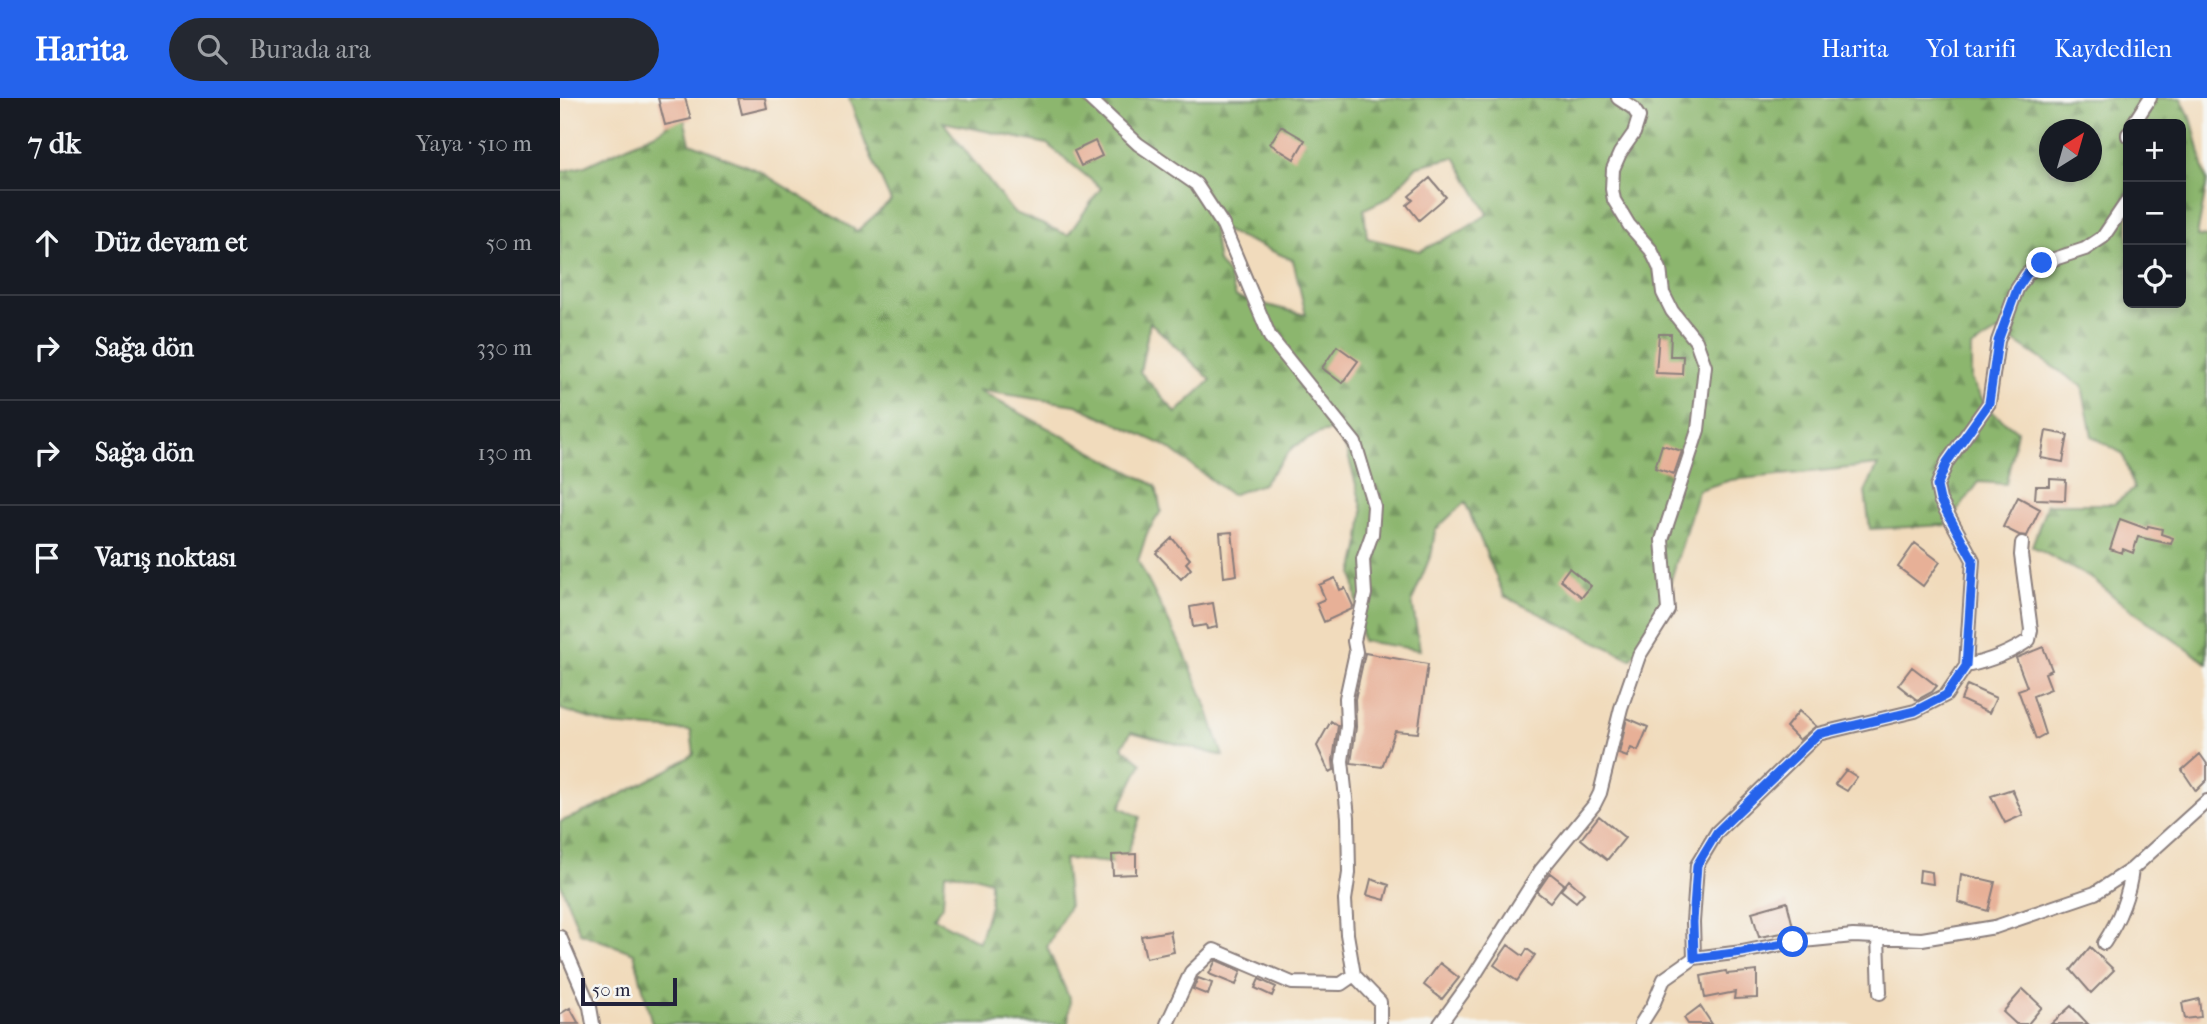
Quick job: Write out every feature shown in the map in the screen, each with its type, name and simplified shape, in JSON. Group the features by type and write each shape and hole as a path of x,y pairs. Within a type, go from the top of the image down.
{"street":[{"path":"1089,98 1138,144 1196,184 1223,225 1270,337 1354,443 1374,506 1372,534 1363,559 1364,594 1346,698 1347,726 1342,761 1348,817 1346,923 1354,975 1380,1002 1380,1024"},
{"path":"1440,1024 1469,984 1541,870 1594,805 1600,793 1621,708 1639,656 1668,610 1662,540 1699,430 1705,366 1696,341 1672,311 1663,293 1660,269 1651,250 1629,225 1614,200 1614,169 1639,117 1633,108 1618,98"},
{"path":"2136,119 2150,98"},
{"path":"1694,958 1693,922 1697,865 1717,832 1818,734 1915,711 1946,695 1966,666 1973,560 1940,500 1937,486 1947,462 1989,403 1998,341 2017,289 2027,274 2042,263 2085,249 2104,237 2123,208"},
{"path":"1966,666 1989,661 2029,640 2031,630 2021,555 2022,543"},
{"path":"1641,1024 1664,979 1694,958 1793,942 1853,936 1922,939 1995,927 2095,893 2132,869 2207,801"},
{"path":"2104,943 2118,922 2130,885 2132,869"},
{"path":"560,937 590,1007 593,1024"},
{"path":"1878,937 1880,993"},
{"path":"1167,1024 1191,972 1214,950 1292,982 1341,984 1354,975"}],"green space":[{"path":"849,98 2181,98 2192,121 2207,182 2197,236 2207,237 2207,663 2123,604 2094,580 2032,546 2047,504 2114,504 2134,489 2123,454 2092,436 2082,386 1999,331 1971,348 1971,380 1988,409 2017,431 2006,484 1979,482 1947,525 1870,529 1865,492 1878,465 1731,480 1698,490 1658,623 1631,659 1504,596 1465,502 1435,530 1432,552 1412,601 1420,650 1362,641 1353,573 1363,511 1347,451 1334,430 1320,433 1293,447 1263,484 1231,495 1166,446 1076,405 977,390 1156,486 1161,511 1147,533 1138,561 1184,652 1204,699 1223,756 1131,732 1122,747 1142,763 1120,807 1140,817 1124,864 1064,859 1069,906 1047,947 1070,1000 1068,1024 652,1024 634,953 580,933 560,882 560,822 601,805 694,754 691,731 609,725 560,709 560,172 585,166 662,130 682,110 690,143 759,171 857,231 891,201","holes":["943,122 1047,144 1101,188 1068,235 1013,212","1455,157 1488,214 1463,230 1420,251 1367,238 1364,209 1388,198 1417,166","1212,225 1293,260 1306,315 1236,297 1228,275 1218,262","1150,322 1211,380 1176,413 1140,372","945,873 971,875 990,881 990,905 979,942 933,918 943,904"]}],"building":[{"path":"658,98 685,98 691,119 665,125"},
{"path":"738,98 765,98 767,108 742,114"},
{"path":"1281,126 1305,140 1294,159 1270,144"},
{"path":"1095,141 1102,156 1081,166 1074,151"},
{"path":"1430,178 1446,197 1419,220 1407,205 1413,200 1409,196"},
{"path":"1659,334 1671,334 1670,356 1683,356 1682,374 1656,373"},
{"path":"1337,346 1358,361 1342,383 1322,368"},
{"path":"2046,431 2068,435 2063,462 2041,458"},
{"path":"1662,445 1682,451 1674,474 1655,468"},
{"path":"2050,479 2066,480 2065,500 2035,499 2036,486 2050,486"},
{"path":"2018,497 2040,509 2027,536 2003,527"},
{"path":"2120,519 2147,529 2148,526 2162,529 2161,534 2173,538 2171,544 2138,537 2133,553 2123,549 2122,553 2110,549"},
{"path":"1232,532 1237,575 1224,577 1220,533"},
{"path":"1172,538 1190,559 1186,563 1191,569 1181,579 1156,553"},
{"path":"1915,543 1940,562 1923,586 1898,567"},
{"path":"1569,568 1591,586 1582,597 1560,580"},
{"path":"1335,578 1340,590 1345,588 1353,606 1352,609 1324,622 1316,603 1325,599 1319,585"},
{"path":"1213,603 1217,627 1193,627 1190,607"},
{"path":"2043,647 2052,670 2045,673 2051,689 2033,696 2045,734 2036,739 2018,690 2027,687 2016,658"},
{"path":"1365,653 1428,664 1418,733 1395,731 1382,767 1351,763 1356,727 1355,699"},
{"path":"1912,667 1937,686 1917,700 1898,685"},
{"path":"1967,685 1996,698 1989,713 1961,700"},
{"path":"1799,711 1816,726 1799,740 1786,727"},
{"path":"1627,718 1648,727 1638,751 1631,748 1627,757 1619,754"},
{"path":"1331,721 1338,726 1334,770 1329,772 1317,746"},
{"path":"2200,754 2207,764 2207,780 2196,791 2182,770"},
{"path":"1846,770 1857,777 1847,791 1835,784"},
{"path":"2012,789 2023,815 2005,823 1991,796"},
{"path":"1599,816 1625,838 1607,860 1581,839"},
{"path":"1136,854 1136,874 1113,875 1112,855"},
{"path":"1920,870 1932,872 1933,884 1919,882"},
{"path":"1550,873 1564,884 1550,902 1537,892"},
{"path":"1961,874 1995,882 1988,911 1958,902"},
{"path":"1371,879 1389,885 1385,900 1367,895"},
{"path":"1569,880 1584,893 1576,902 1561,890"},
{"path":"1787,902 1794,931 1759,937 1752,912"},
{"path":"1170,931 1174,952 1146,958 1141,936"},
{"path":"1508,945 1523,956 1527,949 1535,955 1517,981 1494,965"},
{"path":"2090,947 2114,970 2091,993 2071,970"},
{"path":"1216,960 1241,971 1236,985 1209,974"},
{"path":"1440,963 1459,978 1442,999 1424,985"},
{"path":"1726,971 1727,974 1757,971 1757,998 1734,999 1735,992 1705,998 1701,976"},
{"path":"1198,978 1212,983 1208,995 1193,989"},
{"path":"1259,979 1276,987 1272,996 1255,988"},
{"path":"2023,989 2042,1007 2028,1024 2016,1024 2003,1012"},
{"path":"2199,999 2201,1017 2185,1019 2182,1003"},
{"path":"1700,1006 1712,1024 1688,1024 1684,1018"},
{"path":"2071,1006 2088,1024 2051,1024"},
{"path":"570,1008 579,1024 560,1024 560,1014"}],"route":[{"path":"1793,942 1694,958 1693,922 1697,865 1717,832 1818,734 1915,711 1946,695 1966,666 1973,560 1940,500 1937,486 1947,462 1989,403 1998,341 2017,289 2027,274 2042,263"}]}
